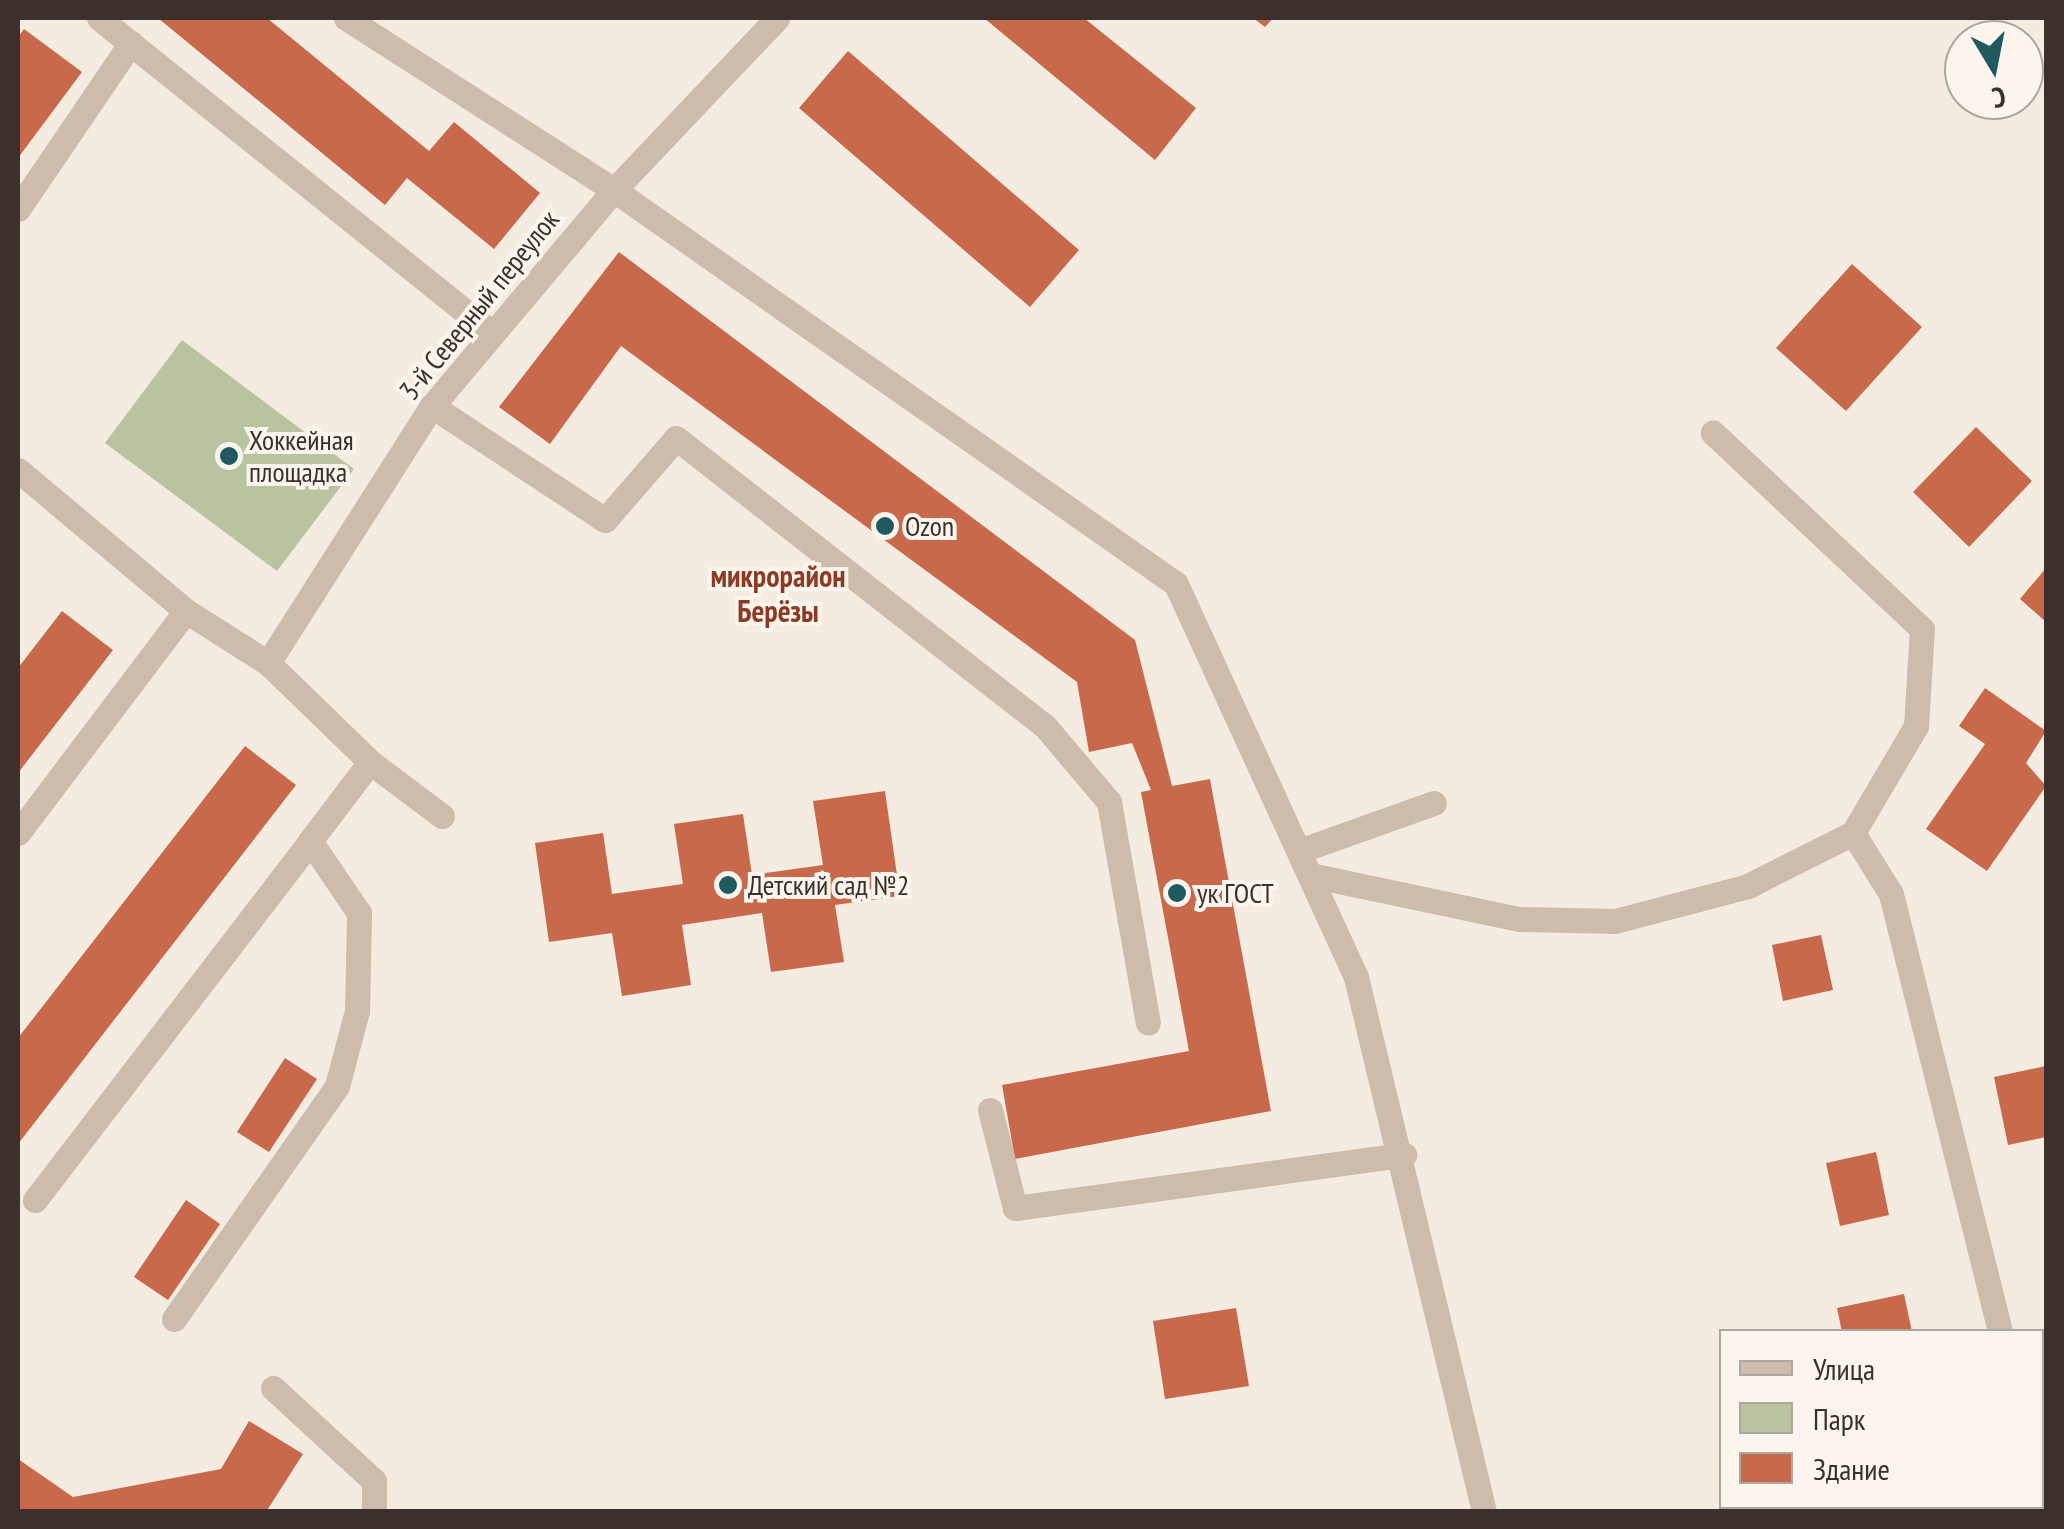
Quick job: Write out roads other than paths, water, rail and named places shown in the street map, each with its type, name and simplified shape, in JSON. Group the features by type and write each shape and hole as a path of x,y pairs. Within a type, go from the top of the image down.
{"street":[{"path":"99,18 492,333"},
{"path":"346,18 614,190 1176,584 1356,977 1404,1156 1484,1512"},
{"name":"3-й Северный переулок","path":"268,663 432,406 614,190 777,18"},
{"path":"18,208 131,43"},
{"path":"432,406 606,520 676,438 1044,725 1108,802 1148,1024"},
{"path":"1310,875 1519,919 1616,921 1748,886 1853,833 1916,726 1922,629 1713,433"},
{"path":"18,470 186,612 268,663 370,762 442,816"},
{"path":"18,833 186,612"},
{"path":"35,1200 370,762"},
{"path":"1299,851 1434,803"},
{"path":"1853,833 1890,894 1999,1329"},
{"path":"174,1319 337,1086 357,1011 359,914 310,842"},
{"path":"990,1110 1016,1208 1404,1156"},
{"path":"273,1388 374,1481 374,1512"}],"place":[{"name":"Хоккейная площадка","path":"229,456"},
{"name":"Ozon","path":"885,526"},
{"name":"Детский сад №2","path":"728,885"},
{"name":"ук ГОСТ","path":"1177,893"}],"district":[{"name":"микрорайон Берёзы","path":"778,593"}]}
